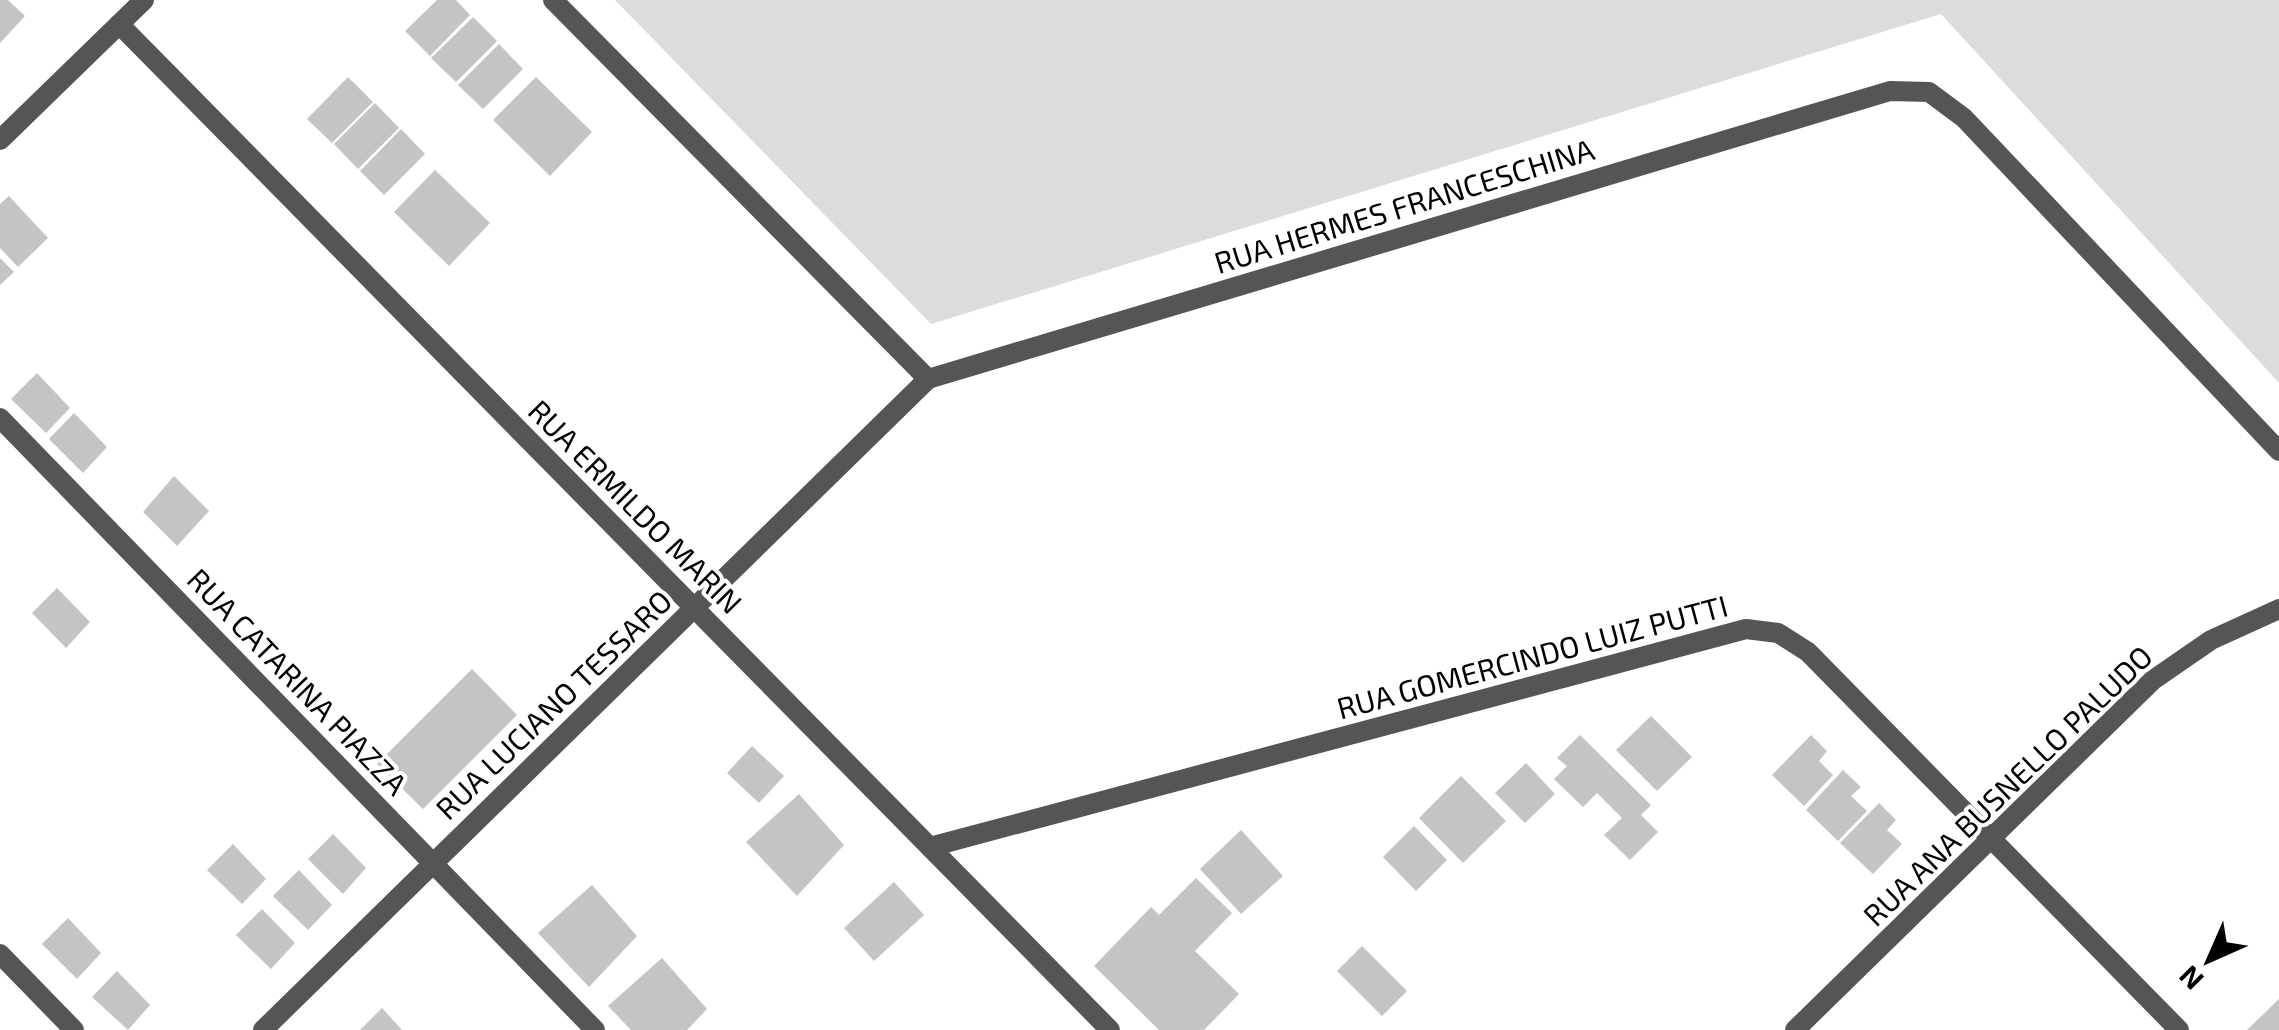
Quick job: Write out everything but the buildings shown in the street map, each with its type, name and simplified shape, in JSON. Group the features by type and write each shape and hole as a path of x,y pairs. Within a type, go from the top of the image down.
{"street":[{"path":"0,140 144,0"},
{"path":"553,0 928,379"},
{"name":"RUA ERMILDO MARIN","path":"119,24 1110,1030"},
{"name":"RUA HERMES FRANCESCHINA","path":"928,379 1890,92 1929,92 1964,118 2279,451"},
{"name":"RUA LUCIANO TESSARO","path":"264,1030 928,379"},
{"name":"RUA CATARINA PIAZZA","path":"0,418 594,1030"},
{"name":"RUA ANA BUSNELLO PALUDO","path":"1795,1030 2153,680 2211,640 2279,609"},
{"name":"RUA GOMERCINDO LUIZ PUTTI","path":"930,848 1746,629 1778,634 1808,652 2179,1030"},
{"path":"0,954 74,1030"}],"shaded area":[{"path":"615,0 2279,0 2279,383 1941,14 931,324"}]}
